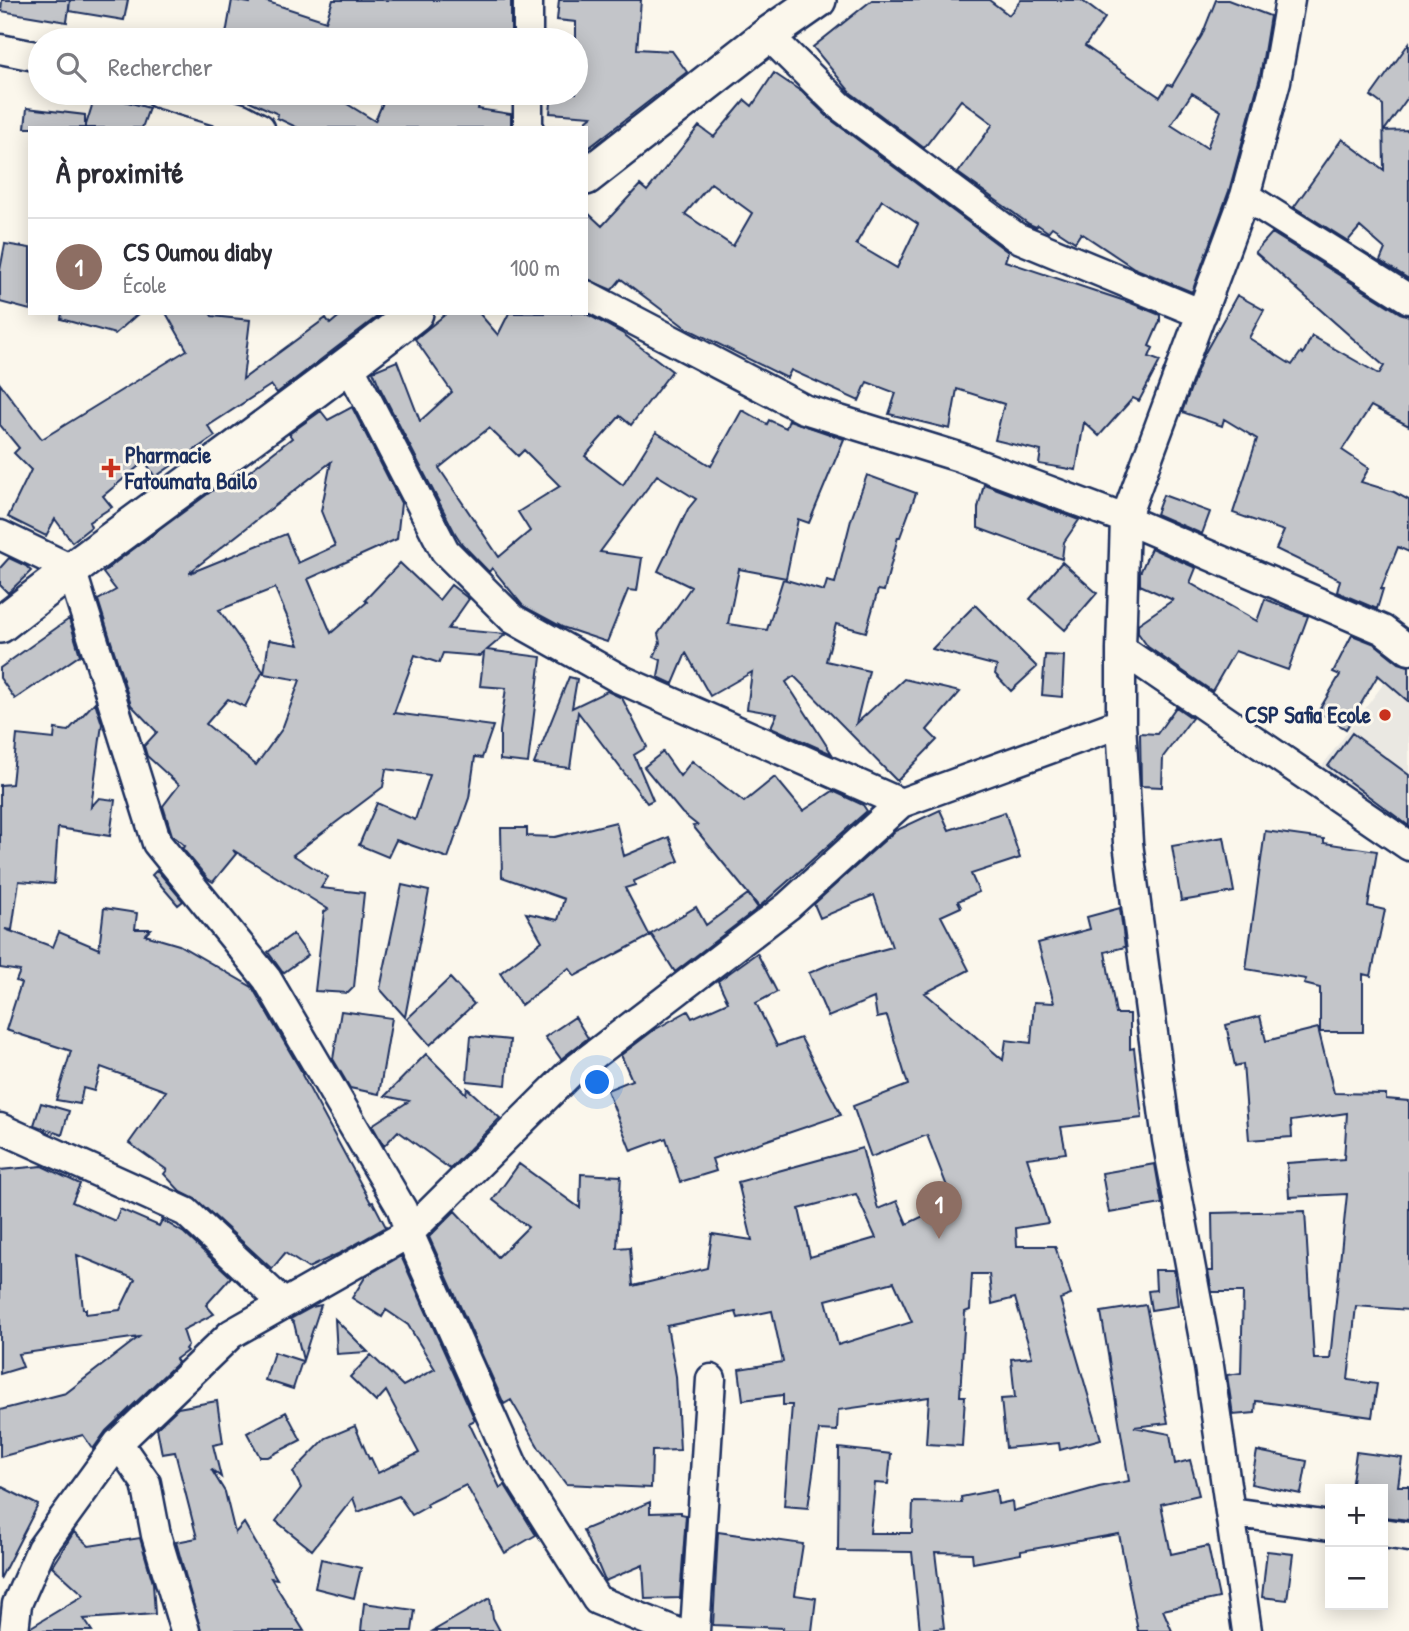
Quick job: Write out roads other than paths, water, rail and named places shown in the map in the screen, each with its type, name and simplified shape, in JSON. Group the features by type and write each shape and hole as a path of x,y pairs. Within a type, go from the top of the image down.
{"street":[{"path":"528,0 528,28"},
{"path":"588,175 768,35 818,0"},
{"path":"1247,1631 1209,1366 1167,1140 1128,843 1121,723 1121,649 1125,519 1245,196 1276,81 1290,0"},
{"path":"768,35 840,106 1016,237 1202,314"},
{"path":"0,49 28,55"},
{"path":"198,105 241,118 256,126"},
{"path":"528,105 528,126"},
{"path":"1245,196 1409,299"},
{"path":"588,296 804,409 960,457 1125,519 1382,630 1409,650"},
{"path":"0,625 71,569 349,365 412,315"},
{"path":"349,365 445,551 513,619 620,679 901,803"},
{"path":"0,535 71,569 157,843 267,979 402,1209 409,1233 516,1472 597,1600 674,1631"},
{"path":"1121,649 1409,846"},
{"path":"10,1606 41,1549 118,1443 231,1334 409,1233 569,1074 788,906 901,803 1121,723"},
{"path":"0,1128 186,1212 284,1304"},
{"path":"695,1631 711,1379"},
{"path":"118,1443 146,1483 156,1535 185,1631"},
{"path":"1231,1512 1325,1525"},
{"path":"1388,1534 1409,1537"}],"place":[{"name":"Pharmacie Fatoumata Bailo","path":"111,468"},
{"name":"CSP Safia Ecole","path":"1385,715"},
{"name":"CS Oumou diaby","path":"939,1239"}]}
